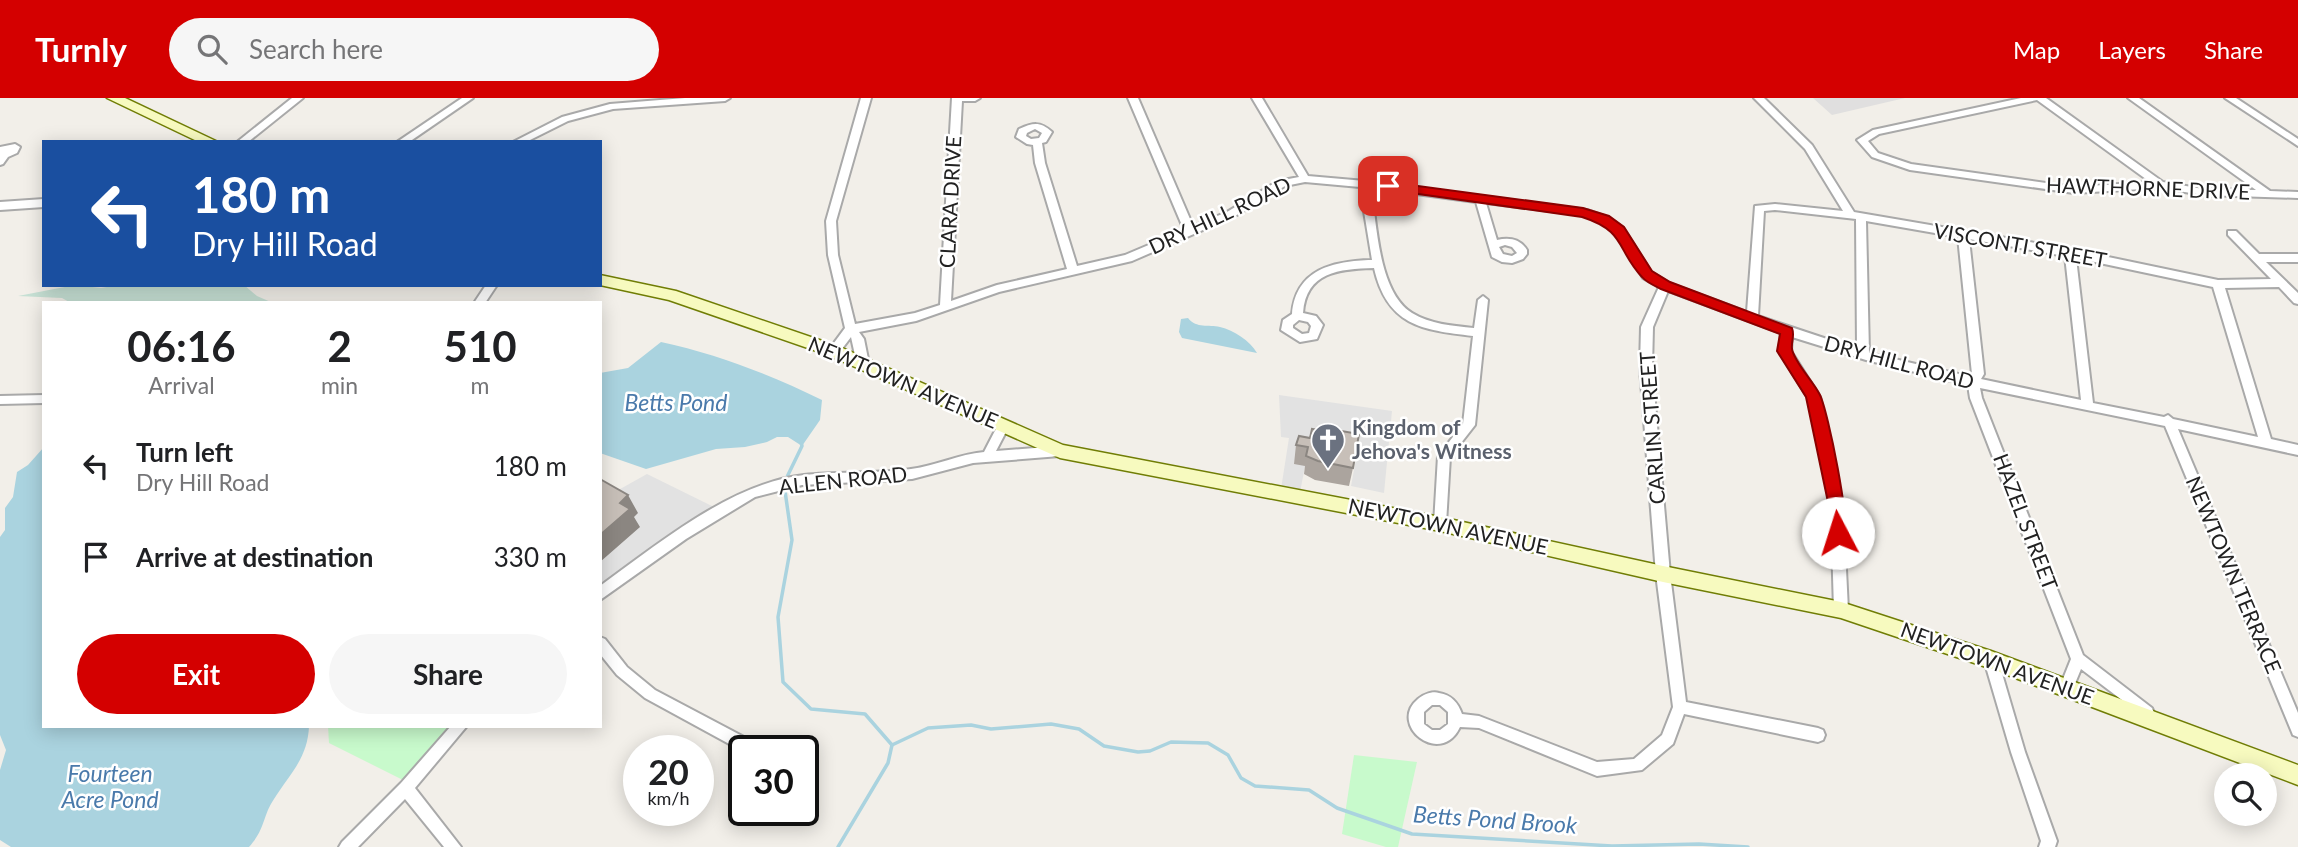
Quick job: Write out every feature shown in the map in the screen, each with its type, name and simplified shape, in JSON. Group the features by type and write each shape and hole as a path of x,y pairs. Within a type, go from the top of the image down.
{"main road":[{"path":"114,98 207,140"},
{"name":"NEWTOWN AVENUE","path":"602,280 671,295 834,351 1060,451 1440,524 1663,574 1841,610 1991,660 2298,775"}],"street":[{"path":"245,140 298,98"},
{"path":"405,140 468,98"},
{"path":"522,140 565,119 613,106 725,98"},
{"path":"863,364 858,338 851,329 833,256 831,221 866,98"},
{"name":"CLARA DRIVE","path":"945,305 958,98 975,98"},
{"path":"1133,98 1190,232"},
{"path":"1257,98 1305,179"},
{"path":"1759,98 1809,147 1856,216 1863,355"},
{"name":"HAWTHORNE DRIVE","path":"2034,98 1875,132 1862,140 1875,156 1910,167 2074,190 2160,185 2203,192 2298,195"},
{"path":"2040,98 2160,185"},
{"path":"2133,98 2266,194"},
{"path":"2230,98 2298,143"},
{"path":"1037,142 1040,163 1073,272"},
{"name":"DRY HILL ROAD","path":"851,329 916,317 997,289 1128,258 1231,214 1282,183 1305,179 1365,184 1583,212 1605,219 1619,230 1647,275 1665,286 1787,332 1973,383 2168,420 2298,450"},
{"path":"1365,184 1379,264 1390,300 1417,320 1439,328 1478,333"},
{"path":"1480,198 1494,245"},
{"path":"0,206 42,203"},
{"name":"VISCONTI STREET","path":"1752,317 1759,208 1775,207 1856,216 2070,253 2218,284 2281,283"},
{"path":"2232,233 2298,300"},
{"path":"1963,235 1978,374 1973,383"},
{"path":"2070,253 2088,406"},
{"path":"2255,258 2298,258"},
{"path":"1297,316 1300,293 1315,277 1337,267 1379,264"},
{"path":"2218,284 2266,443"},
{"name":"CARLIN STREET","path":"1665,286 1647,327 1646,368 1663,574 1680,707"},
{"path":"1440,524 1444,456 1469,425 1483,300"},
{"path":"834,351 851,329"},
{"path":"1787,332 1785,351 1814,397 1837,507 1841,610"},
{"name":"HAZEL STREET","path":"1973,383 1976,398 2078,659"},
{"path":"0,400 42,399"},
{"name":"NEWTOWN TERRACE","path":"2168,420 2298,730"},
{"path":"988,456 1003,426"},
{"name":"ALLEN ROAD","path":"602,593 681,535 752,493 802,480 912,474 988,456 1060,451"},
{"path":"602,646 622,671 650,694 728,736"},
{"path":"2066,689 2078,659 2158,722"},
{"path":"1991,660 2018,752 2049,841 2047,847"},
{"path":"1456,720 1479,722 1597,769 1637,765 1668,739 1680,707 1818,735"},
{"path":"347,847 406,788 458,728"},
{"path":"406,788 453,847"}],"shaded area":[{"path":"1813,98 1905,98 1832,115"},
{"path":"1279,395 1392,411 1384,493 1351,486 1358,449 1310,441 1300,492 1281,489 1289,438 1281,437"},
{"path":"647,474 716,508 602,584 602,490 613,493"}],"green space":[{"path":"65,287 246,287 268,301 67,301 62,298 18,296"},
{"path":"328,728 452,728 403,780 329,743"},
{"path":"1354,755 1417,762 1398,847 1386,847 1342,834"}],"water":[{"path":"1188,318 1199,325 1220,327 1236,333 1257,353 1182,338 1179,332 1181,319"},
{"name":"Betts Pond","path":"661,342 703,353 743,366 822,400 820,420 802,446 788,437 777,437 745,447 716,449 646,469 602,454 602,373 628,368"},
{"name":"Fourteen Acre Pond","path":"42,449 42,728 309,728 305,748 297,766 270,805 258,834 249,847 11,847 0,840 0,770 6,750 0,735 0,537 5,530 5,508 13,497 17,472 28,465"}],"building":[{"path":"1324,428 1359,434 1353,468 1318,461 1306,456 1308,447 1296,445 1299,436 1310,438 1312,429 1324,431"},
{"path":"602,480 628,495 620,503 630,509 602,533"}],"waterway":[{"name":"Betts Pond Brook","path":"787,477 802,446 801,442"},
{"name":"Betts Pond Brook","path":"785,491 792,540 778,617 783,682 811,709 865,714 892,745"},
{"name":"Betts Pond Brook","path":"892,745 928,728 971,725 991,729 1051,724 1079,729 1104,746 1138,752 1150,751 1171,742 1208,743 1228,755 1241,778 1255,786 1309,790 1337,808 1412,834 1612,846 1699,844 1748,847"},
{"path":"838,847 888,763 892,745"}],"place":[{"name":"Kingdom of Jehova's Witness","path":"1328,470"}],"route":[{"path":"1388,186 1583,212 1605,219 1619,230 1629,243 1647,275 1665,286 1787,332 1785,351 1789,361 1814,397 1837,507 1838,533"}]}
